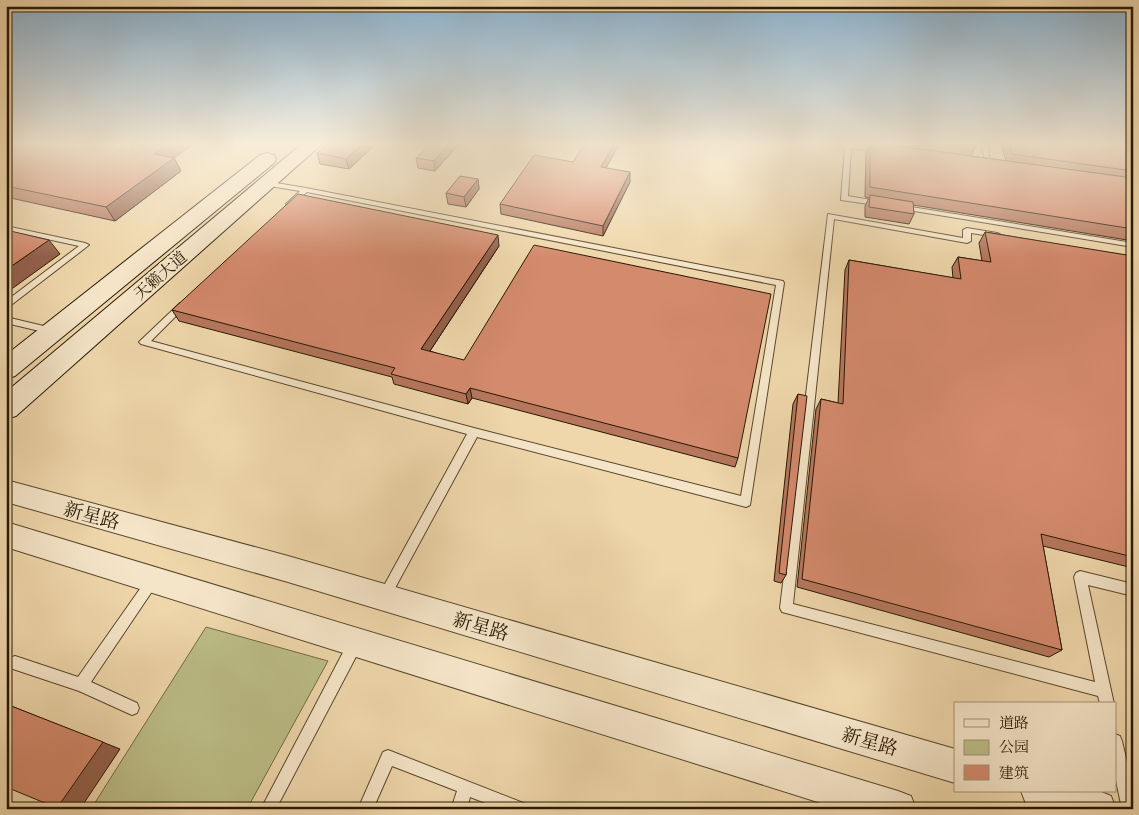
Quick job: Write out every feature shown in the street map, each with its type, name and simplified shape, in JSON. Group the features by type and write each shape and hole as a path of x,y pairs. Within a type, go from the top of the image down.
{"main road":[{"name":"天籁大道","path":"6,369 240,181"},
{"name":"天籁大道","path":"6,408 269,181"}],"street":[{"name":"新星路","path":"6,491 288,569 954,766"},
{"path":"6,534 898,809"},
{"path":"1042,792 1098,809"}],"lane":[{"path":"844,181 844,198 1133,245"},
{"path":"193,296 144,342 474,432 746,502 780,283 267,183"},
{"path":"285,210 306,190"},
{"path":"1006,236 967,230 967,241 831,216 786,608 1106,698 1080,577 1133,590"},
{"path":"6,228 85,245 6,306"},
{"path":"6,320 53,331"},
{"path":"384,598 474,432"},
{"path":"81,685 154,579"},
{"path":"268,809 356,641"},
{"path":"15,663 81,685 132,708"},
{"path":"1116,746 1130,809"},
{"path":"366,809 388,757 521,809"},
{"path":"459,809 466,787"}],"green space":[{"path":"206,627 328,661 247,809 91,809"}],"building":[{"path":"6,181 142,181 106,207 6,186"},
{"path":"456,181 476,181 464,197 446,193"},
{"path":"516,181 625,181 603,226 500,204"},
{"path":"870,181 1133,181 1133,229 870,187"},
{"path":"298,194 498,235 421,349 464,360 534,245 771,294 738,458 470,388 466,394 391,374 395,368 172,310"},
{"path":"870,195 913,202 914,214 869,207"},
{"path":"6,230 49,240 6,270"},
{"path":"985,232 1133,256 1133,557 1041,534 1062,650 802,579 821,399 843,404 849,260 961,279 958,257 991,262"},
{"path":"798,394 807,396 786,575 779,573"},
{"path":"6,704 103,742 57,808 6,787"}]}
